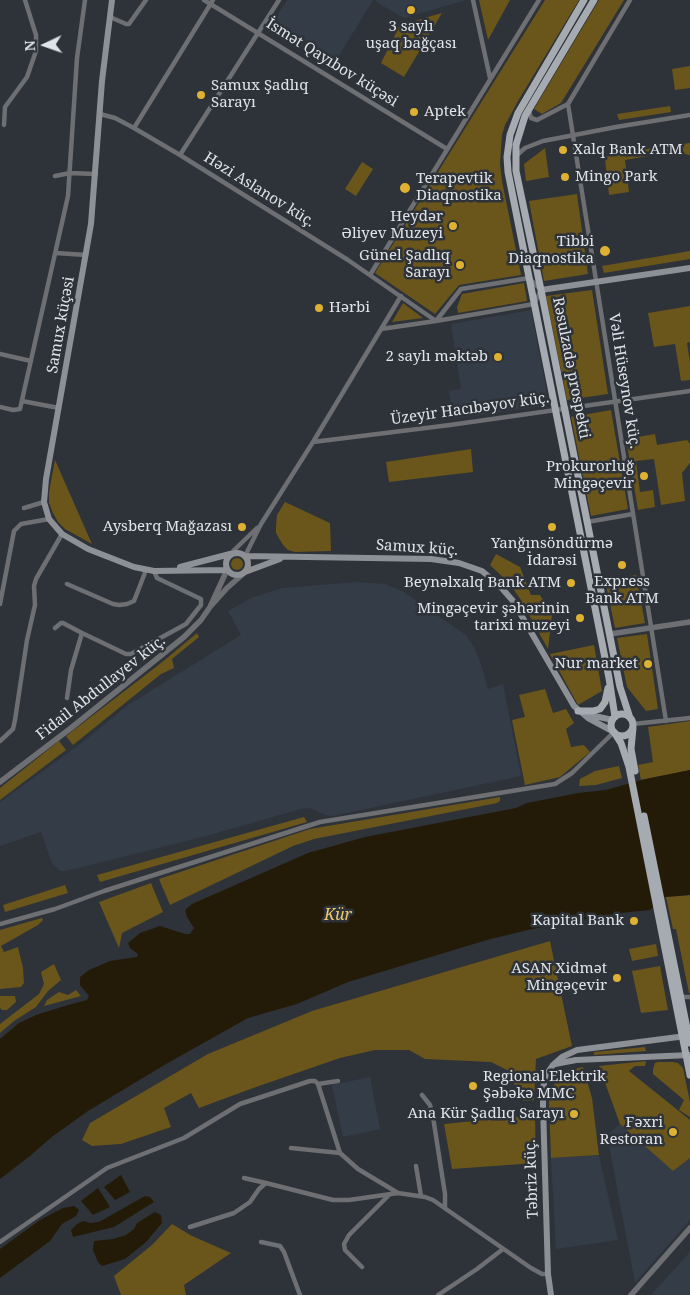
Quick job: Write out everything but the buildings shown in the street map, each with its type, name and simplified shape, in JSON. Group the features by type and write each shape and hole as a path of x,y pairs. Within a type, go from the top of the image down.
{"main road":[{"name":"Samux küçəsi","path":"112,0 100,114 96,174 86,255 46,479 44,502 50,518 62,534 88,548 134,567 154,571 169,570"},
{"path":"512,171 507,157 510,135 518,113 584,0"},
{"path":"512,171 518,135 528,110 594,0"},
{"name":"Rəsulzadə prospekti","path":"512,171 529,278 609,678 614,719"},
{"name":"Rəsulzadə prospekti","path":"512,171 541,290 621,694 632,723 632,766"},
{"path":"541,290 690,268"},
{"path":"169,570 236,552 245,556 248,565 243,574"},
{"path":"227,570 226,560 230,554"},
{"name":"Samux küç.","path":"245,556 439,560 460,563 482,571 499,585 512,601 570,702 595,723 614,732"},
{"path":"169,570 227,570 233,574 243,574 286,557"},
{"path":"578,710 593,711 603,706 607,695 609,678"},
{"path":"578,710 588,715 614,719 621,715 632,723 629,734 623,736 614,732"},
{"path":"614,719 612,726 614,732 632,766 686,1036 690,1043"},
{"path":"665,928 681,997 690,1075"},
{"path":"553,1065 562,1057 577,1050 686,1036"},
{"path":"553,1065 576,1060 688,1055"},
{"name":"Təbriz küç.","path":"551,1295 548,1274 543,1088 546,1075 553,1065"}],"street":[{"path":"4,125 5,107 27,77 36,51 36,35 25,0"},
{"path":"0,407 20,409 56,254 68,196 77,58 85,0"},
{"path":"110,17 130,24 146,0"},
{"name":"İsmət Qayıbov küçəsi","path":"204,0 211,2 447,149"},
{"path":"180,155 279,0"},
{"path":"472,0 490,78"},
{"path":"370,275 539,0"},
{"path":"528,110 531,118 537,120 568,104 630,0"},
{"path":"134,128 211,2"},
{"name":"Vəli Hüseynov küç.","path":"568,104 666,721"},
{"name":"Həzi Aslanov küç.","path":"100,114 112,117 134,128 180,155 370,275 436,321"},
{"path":"515,157 532,144 573,134 690,115"},
{"path":"55,176 70,173 96,174"},
{"path":"56,254 86,255"},
{"path":"381,329 436,321 534,304 541,290 529,278 462,289 436,321"},
{"path":"245,556 261,524 401,296"},
{"path":"0,354 31,360"},
{"name":"Üzeyir Hacıbəyov küç.","path":"313,442 690,391"},
{"path":"22,400 59,408"},
{"path":"24,508 44,502"},
{"path":"588,522 633,514"},
{"path":"0,604 14,531 17,526 27,522 50,518"},
{"path":"230,554 261,524"},
{"path":"0,741 13,729 25,648 35,605 34,586 36,579 62,534"},
{"path":"67,584 114,604 127,604 134,601 146,570"},
{"path":"210,607 227,570"},
{"path":"56,628 59,624 63,623 126,654 131,654 186,624 202,606 201,599 157,578 154,571"},
{"path":"210,607 243,574"},
{"name":"Fidail Abdullayev küç.","path":"0,782 72,728 184,638 210,607"},
{"path":"610,634 690,622"},
{"path":"67,698 71,670 82,633"},
{"path":"632,723 690,718"},
{"path":"0,924 55,909 104,891 320,822 554,784 572,774 614,732"},
{"path":"681,997 690,997"},
{"path":"0,1242 108,1168 184,1138 240,1104 310,1081 315,1081 318,1084 340,1153 358,1169 398,1193"},
{"path":"318,1084 338,1081"},
{"path":"422,1095 430,1106 433,1117 445,1194 445,1208"},
{"path":"291,1148 340,1153"},
{"path":"416,1166 421,1196"},
{"path":"244,1178 333,1200 350,1200 398,1193 421,1196 433,1200 537,1272 548,1274"},
{"path":"190,1226 234,1213 250,1202 266,1183"},
{"path":"362,1267 345,1250 344,1244 350,1235 390,1194"},
{"path":"631,1295 690,1228"},
{"path":"261,1242 280,1246 300,1295"},
{"path":"438,1295 503,1249"}],"shaded area":[{"path":"287,0 373,0 332,67 269,29"},
{"name":"3 saylı uşaq bağçası","path":"377,0 466,0 404,18 376,2"},
{"path":"479,0 510,0 488,40"},
{"path":"545,0 579,0 518,101 505,125 502,135 500,164 502,181 521,275 459,285 435,314 375,273"},
{"path":"599,0 624,0 561,103 542,114 534,109"},
{"path":"442,13 404,77 381,63 400,25"},
{"path":"690,66 690,88 675,90 672,69"},
{"path":"670,106 671,112 619,120 617,114"},
{"path":"690,143 690,155 673,152 625,160 629,192 609,195 605,159 609,154"},
{"path":"545,148 549,177 526,181 524,164"},
{"path":"362,162 373,169 356,196 345,189"},
{"path":"577,194 588,274 544,281 529,201"},
{"path":"690,251 690,259 604,273 602,266"},
{"path":"524,283 527,301 458,313 457,307 462,294"},
{"path":"592,290 608,394 567,400 546,296"},
{"path":"403,303 423,318 392,322"},
{"path":"690,306 690,342 687,343 690,380 681,381 675,344 654,347 648,313"},
{"name":"2 saylı məktəb","path":"531,310 549,405 453,419 449,391 461,389 451,324"},
{"path":"611,410 628,509 591,516 571,417"},
{"path":"655,434 657,445 687,440 690,444 690,463 682,473 685,501 661,505 654,459 636,461 640,492 653,490 655,507 638,510 626,439"},
{"path":"471,449 473,472 389,482 386,462"},
{"path":"55,460 92,544 65,529 53,513 49,503 49,492"},
{"path":"285,502 330,523 331,551 295,552 288,550 283,545 276,533 276,526 277,515"},
{"path":"496,554 520,567 531,595 540,595 552,615 548,649 519,597 508,582 490,565"},
{"path":"239,558 242,559 242,569 235,570 232,569 231,562 232,559"},
{"path":"636,575 645,623 615,628 605,580"},
{"path":"357,582 385,584 402,591 466,635 480,661 488,689 503,684 521,776 333,816 325,815 310,808 301,809 206,836 66,871 60,871 52,863 41,832 0,846 0,802 79,745 128,705 241,635 228,611 251,598 282,588"},
{"path":"197,633 199,637 172,659 174,668 161,674 73,745 66,736"},
{"path":"647,634 658,709 646,711 627,687 617,638"},
{"path":"594,645 602,691 578,705 550,654"},
{"path":"545,689 553,713 566,709 574,723 566,729 571,747 584,745 590,752 560,777 525,785 512,720 525,717 519,695"},
{"path":"690,721 690,770 641,780 638,765 653,762 648,727"},
{"path":"59,741 66,750 0,800 0,788"},
{"path":"619,766 622,778 596,785 579,786 580,779 595,771"},
{"path":"500,797 500,801 497,803 314,839 293,846 170,905 159,879 310,829"},
{"path":"304,817 307,822 100,882 97,875"},
{"path":"151,883 163,912 122,933 119,948 99,902"},
{"path":"65,885 68,893 5,912 3,905"},
{"path":"690,895 689,993 676,929 673,929 666,897"},
{"path":"42,918 43,920 38,925 1,946 4,952 18,947 24,983 21,987 0,989 0,930"},
{"path":"550,941 572,1046 536,1059 534,1100 523,1101 507,1070 491,1062 425,1059 409,1050 375,1050 340,1058 199,1108 191,1093 164,1108 171,1127 121,1144 92,1146 82,1140 90,1123 208,1054 312,1011"},
{"path":"656,944 658,956 632,961 629,949"},
{"path":"54,964 61,980 48,991 36,1007 14,1021 0,1033 0,1024 39,994 44,984 41,972"},
{"path":"660,966 668,1010 641,1013 632,971"},
{"path":"76,990 81,996 44,1006 47,1000 59,992 68,995"},
{"path":"0,996 15,996 16,1002 7,1010 2,1010 0,1008"},
{"path":"645,1047 646,1051 594,1055 594,1052"},
{"path":"646,1061 645,1066 635,1066 629,1071 690,1120 690,1158 673,1171 620,1124 599,1066"},
{"path":"655,1063 678,1063 683,1068 690,1102 690,1117 679,1110 684,1100 653,1074"},
{"path":"583,1067 592,1098 599,1155 551,1158 550,1092 559,1076 567,1071"},
{"path":"370,1077 380,1129 343,1137 332,1085"},
{"path":"535,1115 536,1163 452,1169 444,1124"},
{"path":"620,1124 673,1171 690,1158 690,1220 635,1283 607,1135"},
{"path":"599,1155 618,1240 556,1249 551,1158"},
{"path":"172,1224 192,1236 231,1253 184,1285 186,1295 121,1295 114,1276 152,1245"},
{"path":"690,1252 690,1295 651,1295"}],"water":[{"name":"Kür","path":"690,770 690,895 664,897 650,910 620,913 532,929 487,940 348,982 297,1004 248,1018 88,1111 53,1136 0,1179 0,1039 19,1023 36,1015 87,1000 89,996 80,985 80,977 89,970 110,961 137,957 138,954 130,948 128,943 140,933 160,926 190,934 194,928 185,910 192,904 308,853 365,837 516,808 527,803 578,793 606,790 641,780"},
{"path":"121,1175 130,1192 115,1200 104,1187"},
{"path":"98,1188 110,1207 93,1215 81,1201"},
{"path":"145,1196 150,1197 154,1202 114,1227 73,1237 71,1230 77,1224 84,1221 90,1223 99,1222"},
{"path":"74,1206 79,1210 76,1216 62,1224 50,1241 0,1278 0,1249 40,1220 63,1208"},
{"path":"155,1212 161,1215 162,1223 146,1242 125,1259 102,1266 98,1262 93,1250 94,1241 113,1239 126,1235 134,1229 137,1223"}],"place":[{"name":"3 saylı uşaq bağçası","path":"411,10"},
{"name":"Samux Şadlıq Sarayı","path":"201,95"},
{"name":"Aptek","path":"414,112"},
{"name":"Xalq Bank ATM","path":"563,150"},
{"name":"Mingo Park","path":"565,177"},
{"name":"Terapevtik Diaqnostika","path":"405,188"},
{"name":"Heydər Əliyev Muzeyi","path":"453,226"},
{"name":"Tibbi Diaqnostika","path":"605,251"},
{"name":"Günel Şadlıq Sarayı","path":"460,265"},
{"name":"Hərbi","path":"319,308"},
{"name":"2 saylı məktəb","path":"498,357"},
{"name":"Prokurorluğ Mingəçevir","path":"644,476"},
{"name":"Aysberq Mağazası","path":"242,527"},
{"name":"Yanğınsöndürmə İdarəsi","path":"552,527"},
{"name":"Express Bank ATM","path":"622,565"},
{"name":"Beynəlxalq Bank ATM","path":"571,583"},
{"name":"Mingəçevir şəhərinin tarixi muzeyi","path":"580,618"},
{"name":"Nur market","path":"648,664"},
{"name":"Kapital Bank","path":"634,921"},
{"name":"ASAN Xidmət Mingəçevir","path":"617,978"},
{"name":"Regional Elektrik Şəbəkə MMC","path":"473,1086"},
{"name":"Ana Kür Şadlıq Sarayı","path":"574,1114"},
{"name":"Fəxri Restoran","path":"673,1132"}]}
